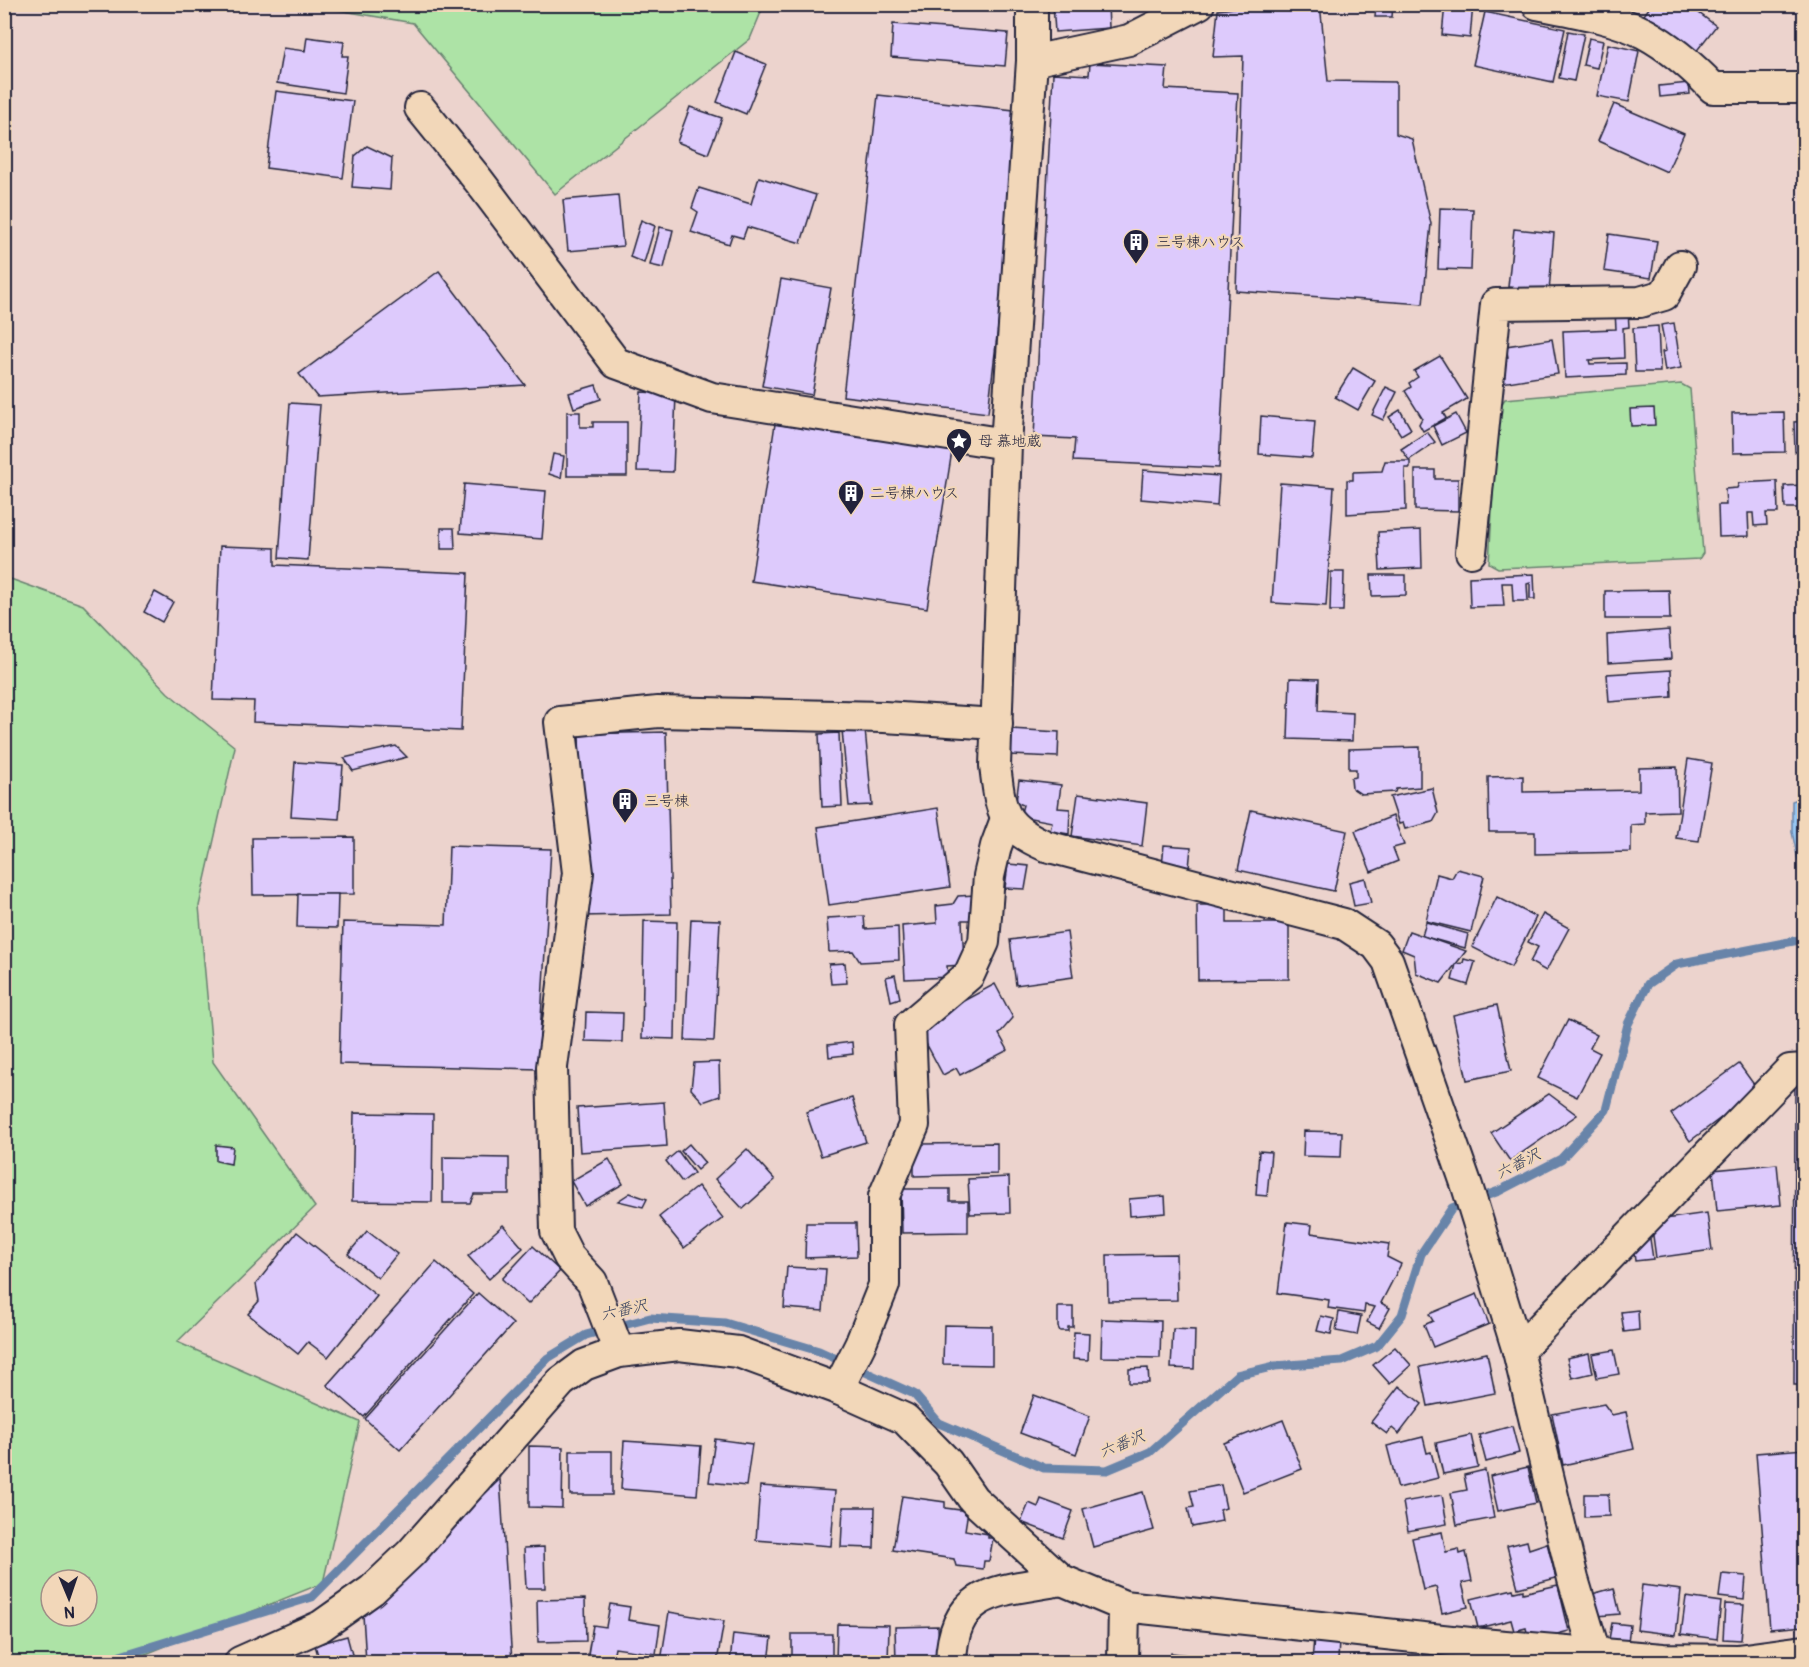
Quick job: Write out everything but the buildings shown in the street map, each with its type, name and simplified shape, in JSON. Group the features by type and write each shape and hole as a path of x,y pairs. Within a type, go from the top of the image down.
{"street":[{"path":"841,1383 860,1345 884,1285 884,1196 914,1125 910,1025 969,975 973,967 984,942 990,876 996,846 1006,819 995,766 1006,444 1032,61 1032,4"},
{"path":"1032,61 1129,40 1199,4"},
{"path":"1537,4 1577,12 1644,33 1688,63 1713,88 1804,88"},
{"path":"420,108 616,363 712,398 1006,444"},
{"path":"1471,552 1496,304 1640,302 1664,295 1680,266"},
{"path":"619,1352 592,1282 569,1257 556,1232 552,1067 578,873 560,722 658,712 884,717 997,724"},
{"path":"1006,819 1024,836 1046,846 1344,924 1376,945 1388,961 1471,1199 1518,1351 1594,1658"},
{"path":"1518,1351 1790,1070 1804,1069"},
{"path":"240,1662 321,1626 372,1590 411,1553 561,1382 584,1365 619,1352 679,1345 738,1352 841,1383 905,1419 948,1463 973,1499 1062,1580 1124,1606 1594,1658 1737,1660 1804,1651"},
{"path":"951,1662 952,1641 957,1623 968,1606 1000,1591 1062,1580"},
{"path":"1123,1662 1124,1606"}],"green space":[{"path":"309,5 764,5 750,39 555,194 413,23"},
{"path":"1681,384 1690,389 1703,553 1699,559 1498,568 1489,563 1498,409 1505,399"},
{"path":"5,577 83,605 168,693 235,747 199,906 213,1062 315,1207 177,1342 360,1422 323,1583 126,1662 5,1662"}],"water":[{"path":"1798,799 1804,801 1804,860 1798,860 1792,832 1792,801"}],"waterway":[{"name":"六番沢","path":"101,1662 312,1597 548,1358 586,1335 650,1318 725,1323 819,1351 914,1394 939,1423 1044,1468 1107,1470 1150,1452 1237,1375 1275,1366 1342,1361 1377,1346 1402,1315 1421,1254 1452,1208 1499,1191 1561,1159 1606,1110 1628,1024 1648,984 1677,964 1804,939"}],"place":[{"name":"三号棟ハウス","path":"1136,265"},
{"name":"母 慕地蔵","path":"959,464"},
{"name":"二号棟ハウス","path":"851,516"},
{"name":"三号棟","path":"625,824"}]}
